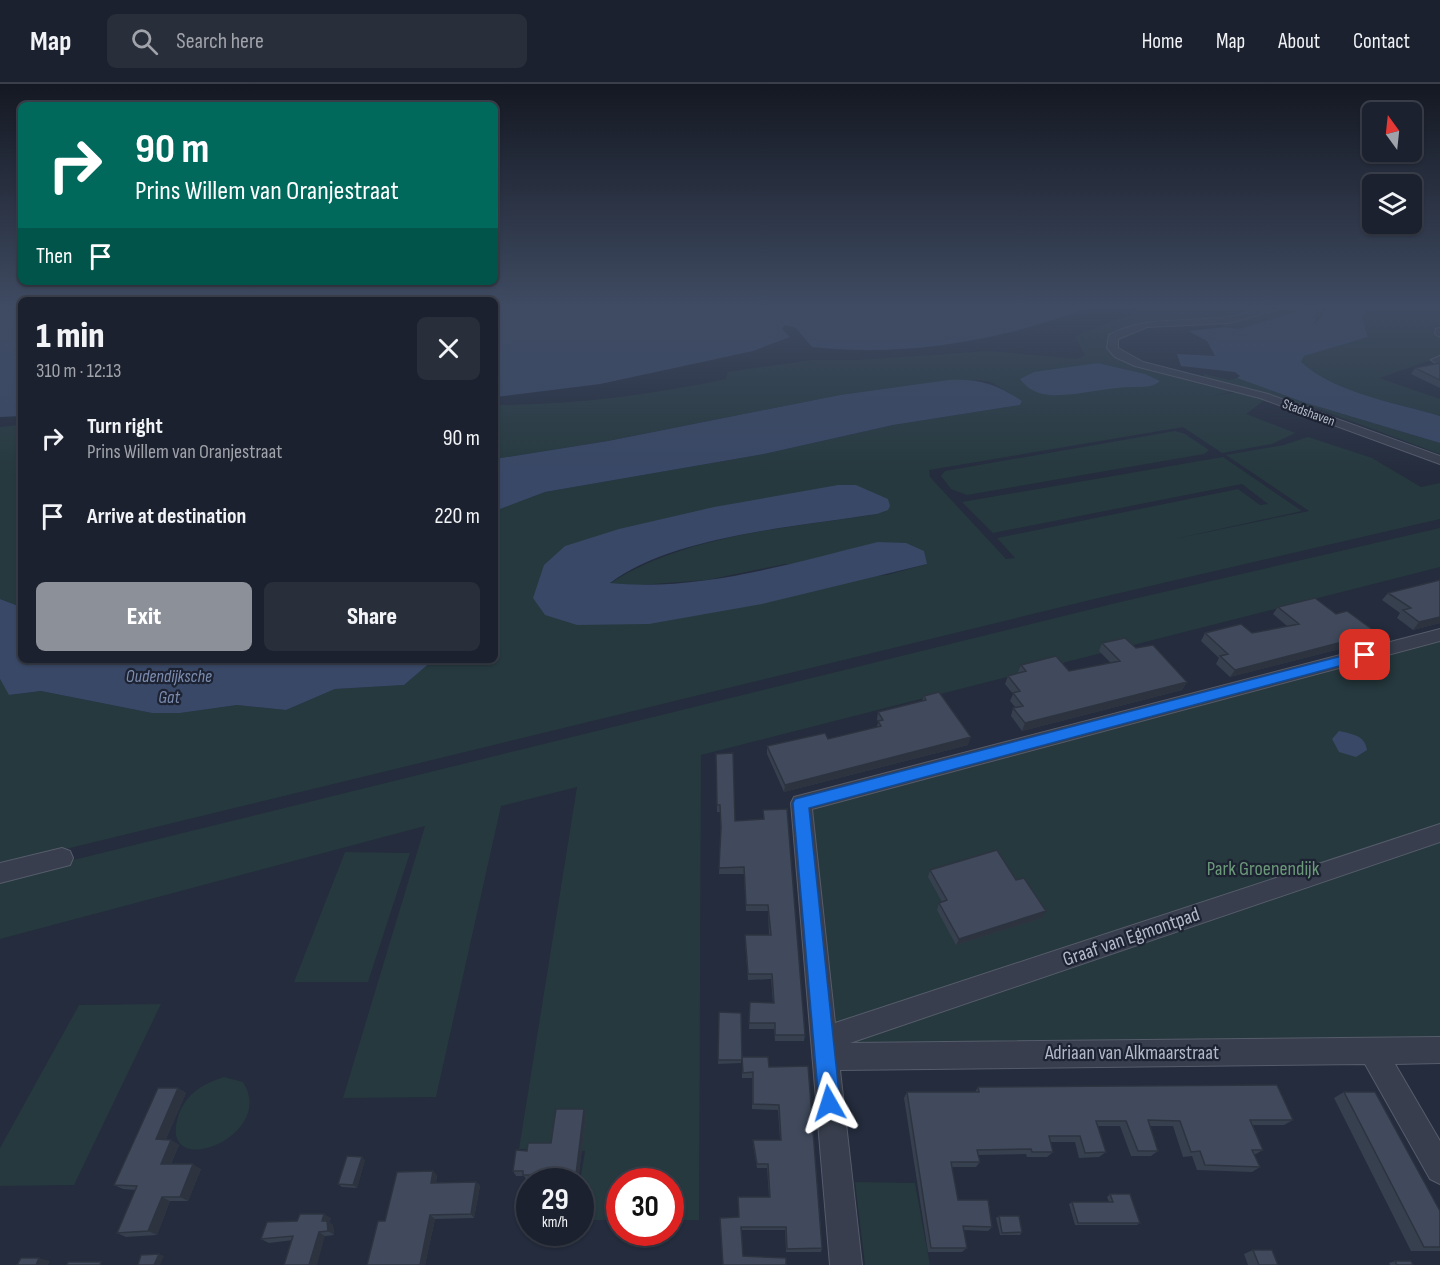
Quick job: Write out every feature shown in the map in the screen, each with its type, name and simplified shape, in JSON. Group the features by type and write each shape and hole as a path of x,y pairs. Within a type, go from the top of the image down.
{"street":[{"name":"Stadshaven","path":"1137,363 1264,396 1440,460"},
{"path":"846,1265 801,803 1440,635"},
{"name":"Graaf van Egmontpad","path":"824,1048 1440,833"},
{"path":"0,873 62,858"},
{"name":"Adriaan van Alkmaarstraat","path":"824,1048 1440,1050"},
{"path":"1372,1050 1440,1169"}],"green space":[{"path":"790,363 1098,363 1118,387 1140,387 1145,374 1098,363 1143,363 1237,391 1211,396 1238,392 1266,399 1246,414 1295,433 1272,444 1222,453 1183,427 929,470 930,477 1006,559 1015,558 997,538 1238,489 1260,505 1268,504 1242,484 993,533 962,502 1223,457 1302,511 1174,539 1309,511 1226,455 1284,445 1308,437 1372,458 1421,487 1440,483 1440,519 1107,596 0,865 0,679 10,695 41,691 152,713 180,713 237,705 286,710 335,689 404,685 430,663 498,663 498,510 545,492 764,454 893,425 1020,405 1022,401 991,382 948,380 840,395 608,441 498,459 498,405 582,401 669,390 726,379 728,372","holes":["856,485 877,514 774,529 704,544 639,567 609,584 640,585 707,580 785,564 927,564 887,575 533,598"]},
{"path":"1302,363 1422,363 1379,378 1440,399 1440,416 1367,396 1315,373"},
{"path":"1204,374 1230,380 1237,378 1306,403 1440,443 1440,454 1316,408 1303,408 1204,378"},
{"path":"18,425 18,606 0,599 0,427"},
{"path":"1175,431 1185,434 1209,450 1204,454 967,495 951,489 941,476 945,471"},
{"path":"1440,528 1440,567 701,755 699,1220 684,1220 684,1168 606,1168 606,1220 594,1220 594,1168 582,1168 585,1151 519,1149 577,787 501,806 436,1097 343,1098 425,826 0,939 0,878 1116,603"},
{"name":"Park Groenendijk","path":"1440,641 1440,1042 854,1044 829,1017 810,807"},
{"path":"345,852 410,853 368,982 294,982"},
{"path":"161,1004 74,1185 0,1186 0,1148 79,1005"},
{"path":"224,1077 243,1082 250,1102 245,1120 232,1135 215,1145 198,1149 184,1146 176,1135 182,1107 197,1090"},
{"path":"855,1182 915,1183 930,1265 865,1265"}],"water":[{"path":"0,363 18,363 18,416 0,417"},
{"path":"498,363 697,363 600,384 498,397"},
{"path":"1098,363 1145,374 1160,381 1147,387 1052,395 1033,390 1020,379 1034,372"},
{"path":"1180,363 1302,363 1331,382 1367,396 1440,416 1440,443 1306,403 1237,378 1240,376 1235,372 1181,366"},
{"path":"948,380 969,380 987,383 1022,401 1020,405 893,425 764,454 545,492 498,510 498,459 608,441 840,395"},
{"path":"838,485 856,485 888,499 890,506 888,510 877,514 738,535 701,544 667,554 636,567 610,583 644,585 711,580 779,567 878,542 906,543 924,551 927,564 762,604 649,624 577,625 545,615 533,598 544,565 565,546 619,529 714,507"},
{"name":"Oudendijksche Gat","path":"0,599 18,606 18,663 430,663 404,685 335,689 286,710 237,705 180,713 152,713 41,691 9,695 0,679"},
{"path":"1339,731 1361,738 1367,750 1356,757 1339,752 1332,739"}],"building":[{"path":"1440,363 1440,380 1415,368"},
{"path":"1440,580 1440,617 1419,622 1403,610 1411,608 1388,593"},
{"path":"1315,598 1336,614 1347,611 1377,633 1235,670 1220,656 1228,654 1205,633 1241,624 1252,633 1299,624 1278,607"},
{"path":"1125,638 1136,648 1153,645 1187,682 1025,723 1013,708 1023,706 1013,693 1020,691 1008,676 1026,671 1021,665 1056,656 1069,671 1120,661 1102,643"},
{"path":"939,692 971,737 785,785 767,746 825,733 828,739 881,726 878,721 883,720 878,712 926,700 924,696"},
{"path":"733,753 735,821 764,819 763,810 787,809 805,1035 775,1035 775,1023 749,1023 750,1002 774,1003 772,974 748,974 745,935 771,935 768,905 746,905 744,867 719,868 721,827 720,805 717,805 716,754"},
{"path":"997,850 1016,880 1024,878 1046,911 959,939 939,903 947,900 930,870"},
{"path":"719,1012 741,1013 742,1060 718,1060"},
{"path":"742,1057 768,1057 769,1067 808,1066 822,1248 787,1249 786,1227 741,1227 743,1256 786,1258 786,1265 723,1265 720,1218 739,1217 738,1197 770,1197 768,1164 757,1164 753,1140 781,1140 779,1105 753,1104 753,1072 743,1073"},
{"path":"1277,1085 1293,1120 1250,1120 1263,1150 1252,1150 1260,1167 1205,1165 1200,1151 1191,1152 1180,1121 1148,1120 1158,1151 1138,1151 1126,1121 1096,1121 1106,1152 1085,1153 1080,1136 1049,1136 1053,1152 1032,1152 1031,1149 977,1150 980,1162 951,1162 958,1200 988,1200 992,1227 963,1226 967,1248 931,1248 907,1092 979,1092 978,1087"},
{"path":"158,1088 178,1088 156,1139 171,1140 161,1164 193,1164 180,1197 162,1197 148,1231 117,1233 137,1186 114,1185"},
{"path":"1344,1092 1375,1092 1440,1211 1440,1247 1424,1247"},
{"path":"556,1109 584,1109 577,1168 516,1168 516,1171 513,1171 516,1150 527,1151 528,1143 551,1143"},
{"path":"347,1156 362,1157 353,1185 338,1184"},
{"path":"433,1171 431,1183 476,1182 471,1214 430,1215 420,1265 367,1265 378,1221 385,1221 397,1172"},
{"path":"1110,1194 1130,1194 1140,1223 1078,1223 1072,1202 1113,1202"},
{"path":"300,1214 324,1214 322,1221 327,1221 328,1231 319,1232 309,1265 284,1265 293,1236 261,1239 267,1222 297,1221"},
{"path":"999,1216 1019,1216 1022,1232 1002,1233"},
{"path":"1253,1250 1272,1250 1278,1265 1259,1265"},
{"path":"159,1254 154,1265 138,1265 141,1255"},
{"path":"21,1258 39,1258 36,1265 17,1265"},
{"path":"1395,1261 1411,1261 1413,1265 1397,1265"},
{"path":"68,1262 101,1262 100,1265 67,1265"}],"route":[{"path":"829,1103 801,803 1365,655"}]}
